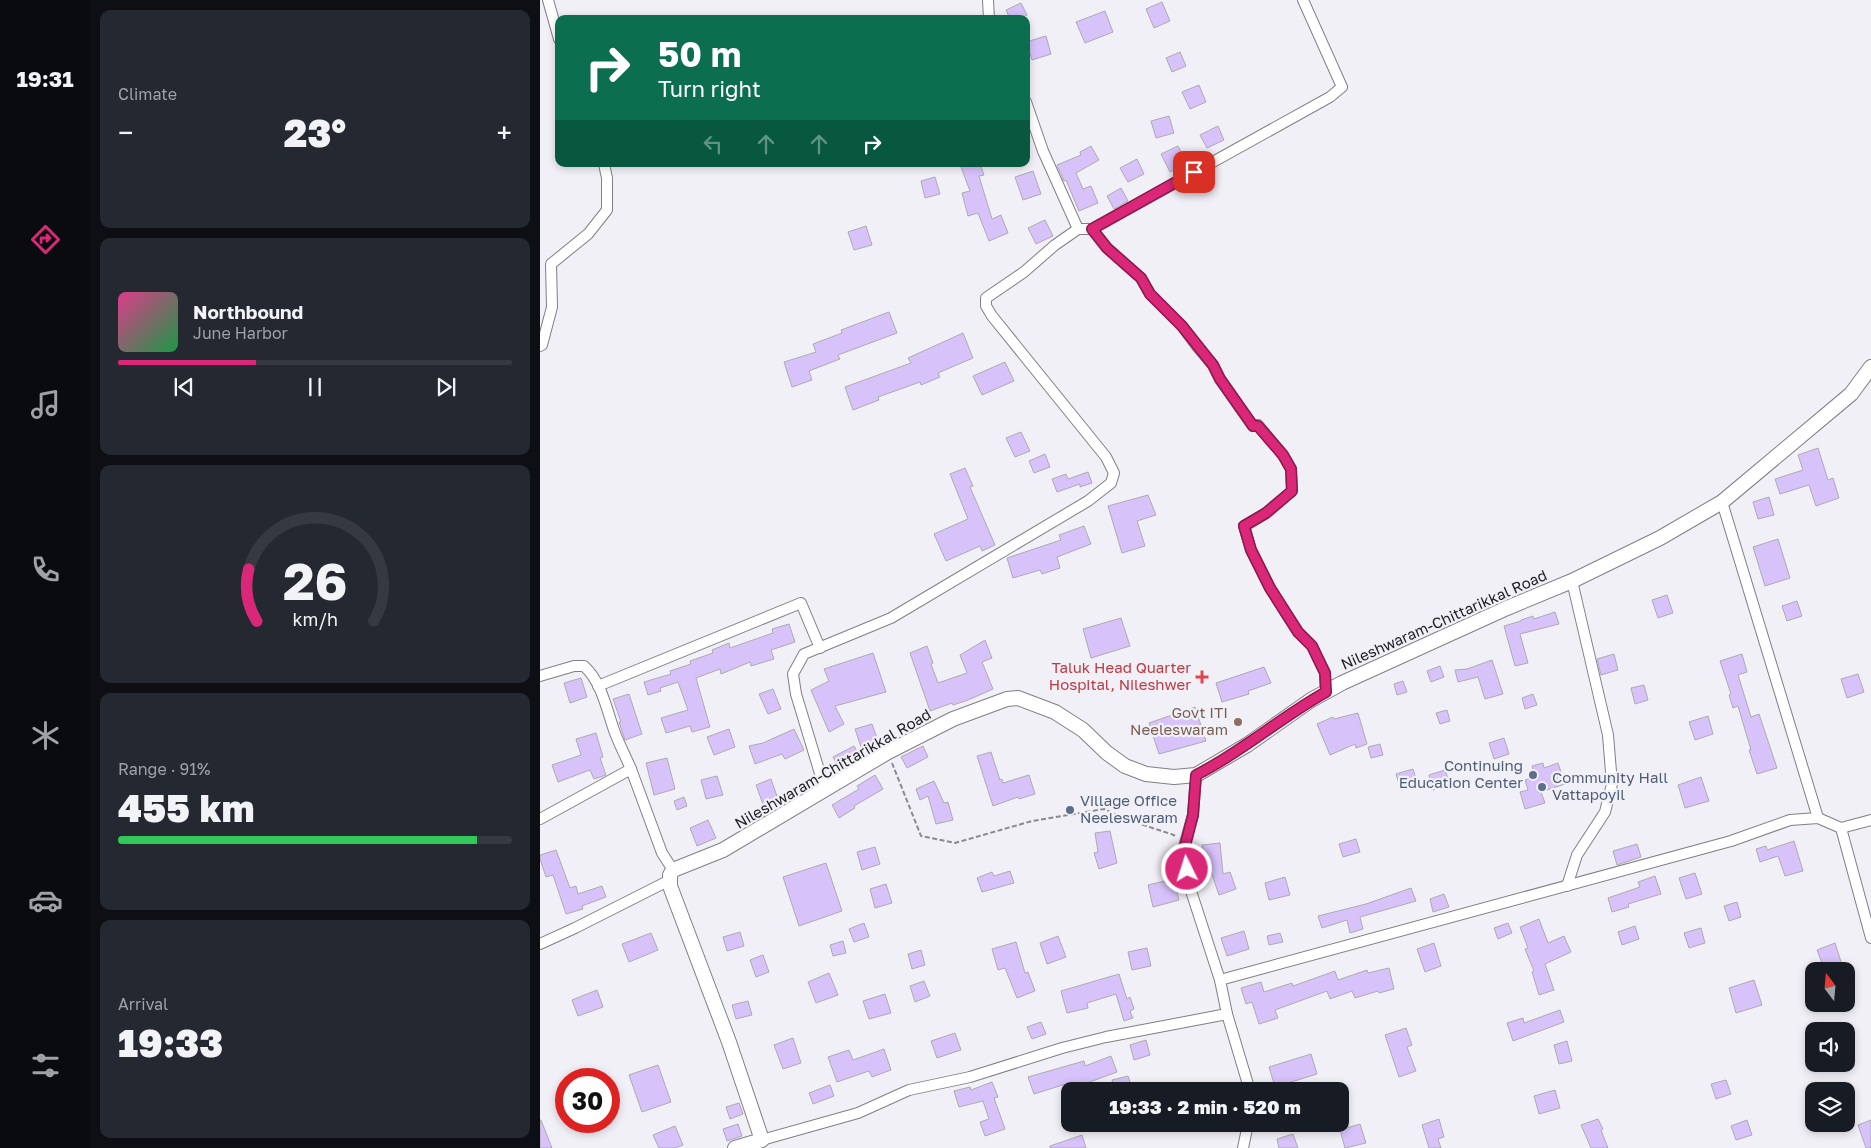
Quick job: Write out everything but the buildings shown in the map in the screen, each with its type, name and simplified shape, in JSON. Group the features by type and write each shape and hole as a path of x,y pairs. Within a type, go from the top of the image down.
{"main road":[{"name":"Nileshwaram-Chittarikkal Road","path":"672,875 723,850 888,752 953,719 1007,699 1018,698 1055,712 1083,730 1106,752 1125,766 1146,774 1174,777 1196,775 1239,750 1311,700 1326,692 1507,608 1572,582 1660,538 1722,502 1851,394 1871,367"},
{"path":"672,875 670,886 729,1042 762,1140 735,1148"}],"street":[{"path":"548,0 555,25"},
{"path":"988,0 989,15"},
{"path":"825,790 796,694 793,674 804,654 892,618 1088,501 1111,483 1114,473 1106,457 986,306 986,298 1024,272 1055,245 1078,229 1092,229 1330,97 1342,87 1303,0"},
{"path":"1030,113 1049,166 1078,229"},
{"path":"540,346 542,345 552,307 551,264 588,234 607,210 604,167"},
{"path":"1092,229 1107,248 1141,278 1150,294 1182,326 1213,365 1220,379 1253,426 1258,426 1283,455 1291,469 1292,491 1266,513 1244,526 1251,550 1270,588 1298,632 1312,646 1325,673 1326,692"},
{"path":"1722,502 1818,818"},
{"path":"1567,886 1577,854 1605,812 1612,784 1608,735 1572,582"},
{"path":"598,686 801,603 820,648"},
{"path":"540,676 574,666 584,666 589,670 598,686 672,875 575,928 540,944"},
{"path":"540,819 631,769"},
{"path":"1196,775 1193,815 1184,850 1190,888 1220,980 1247,1082"},
{"path":"1220,980 1731,841 1790,820 1818,818 1841,828 1871,820"},
{"path":"1841,828 1871,938"},
{"path":"762,1140 858,1113 909,1090 970,1077 1062,1048 1132,1032 1228,1014"},
{"path":"1243,1148 1246,1132"}],"path":[{"path":"888,752 921,836 955,843 1032,821 1104,809 1128,820 1174,835 1184,850"}],"place":[{"name":"Taluk Head Quarter Hospital, Nileshwer","path":"1202,677"},
{"name":"Govt ITI Neeleswaram","path":"1238,722"},
{"name":"Continuing Education Center","path":"1533,775"},
{"name":"Community Hall Vattapoyil","path":"1542,787"},
{"name":"Village Office Neeleswaram","path":"1070,810"}],"route":[{"path":"1187,869 1184,850 1193,815 1196,775 1326,692 1325,673 1312,646 1298,632 1270,588 1251,550 1245,533 1244,526 1266,513 1292,491 1291,469 1283,455 1258,426 1253,426 1220,379 1213,365 1182,326 1150,294 1141,278 1121,258 1107,248 1092,229 1194,172"}]}
